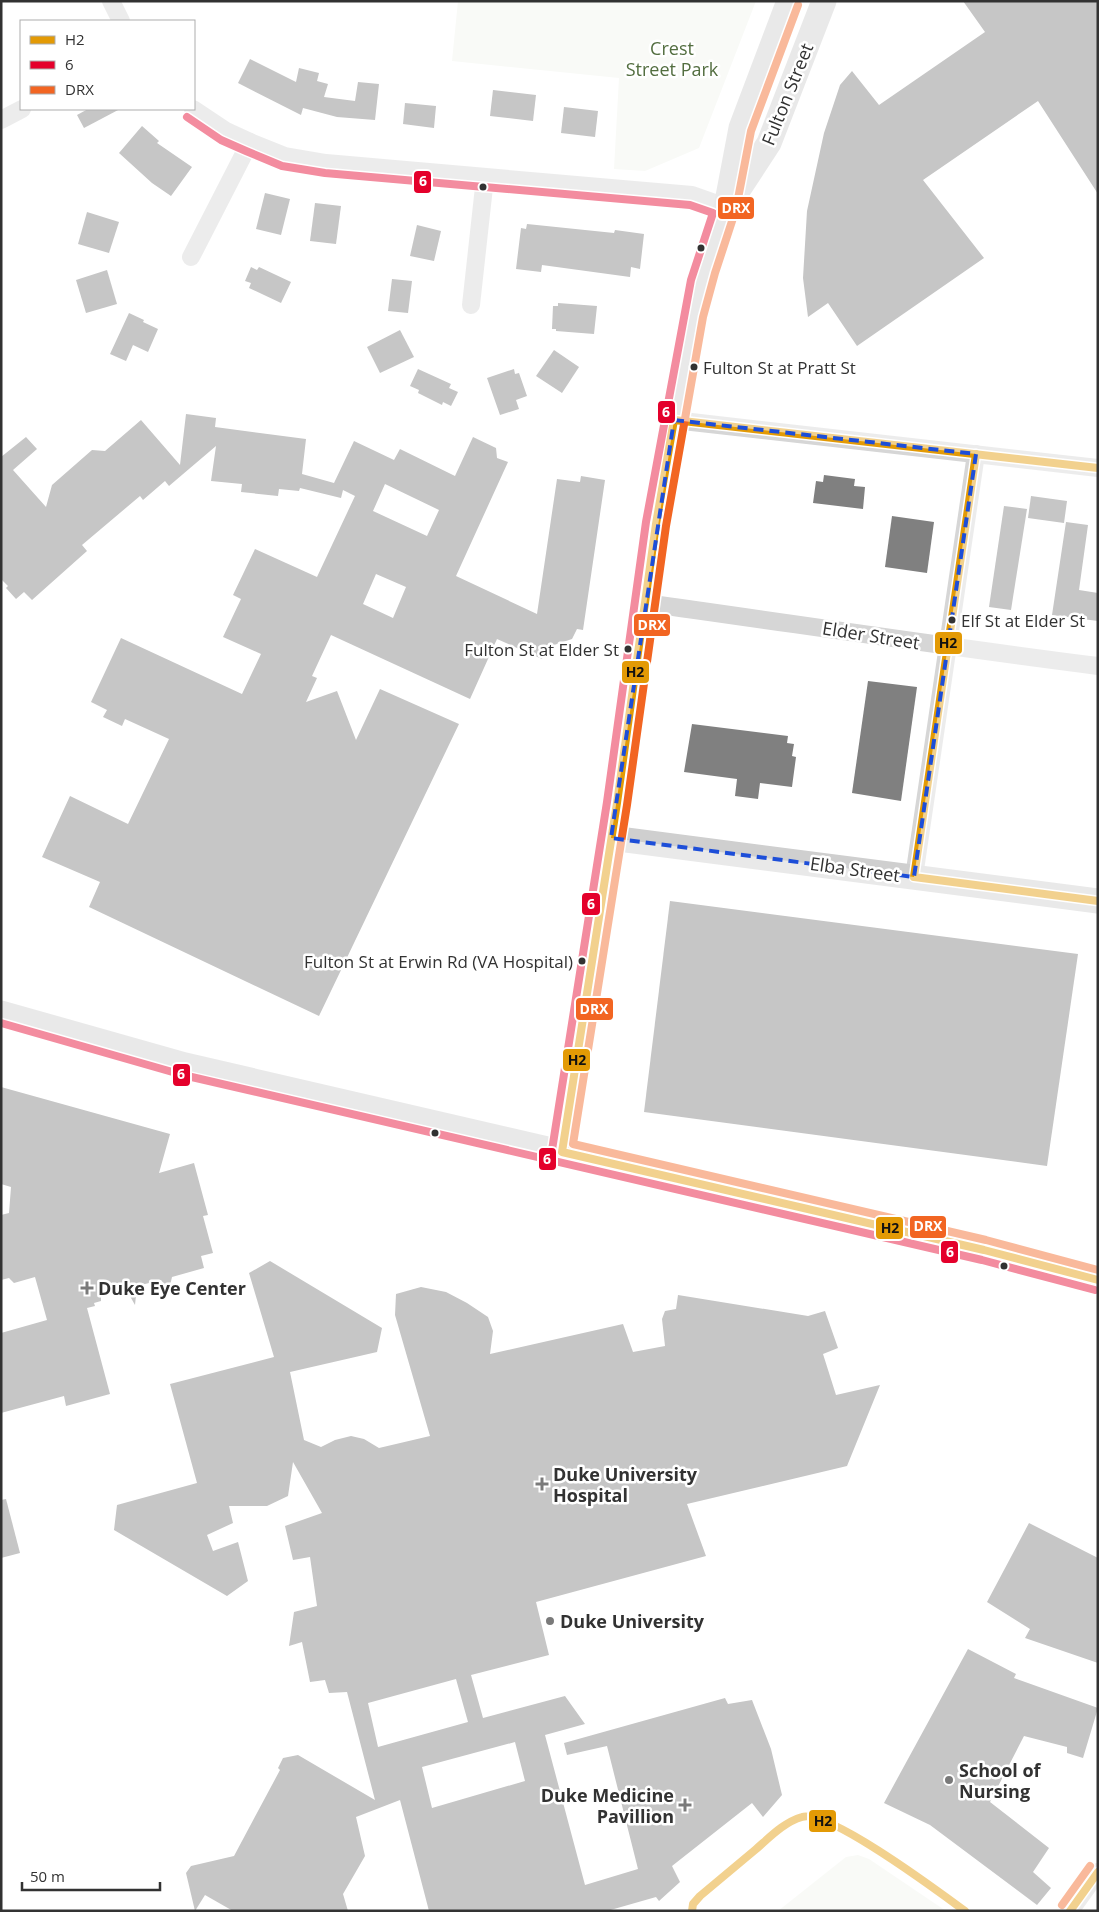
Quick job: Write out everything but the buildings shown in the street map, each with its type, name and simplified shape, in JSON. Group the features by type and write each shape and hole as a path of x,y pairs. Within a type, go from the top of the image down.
{"main road":[{"name":"Fulton Street","path":"562,1152 611,838 656,524 701,282 726,207 740,128 789,1"},
{"name":"Fulton Street","path":"726,207 769,143 824,1"},
{"name":"Elba Street","path":"611,838 1098,901"},
{"path":"1,1013 185,1065 984,1250 1098,1280"}],"street":[{"path":"111,1 120,20"},
{"path":"1,120 20,110"},
{"path":"194,110 226,131 284,156 326,164 692,195 726,207"},
{"path":"192,257 250,142"},
{"path":"471,304 485,178"},
{"path":"674,420 1098,468"},
{"path":"914,877 976,454"},
{"name":"Elder Street","path":"645,604 832,628 949,647 1098,666"},
{"path":"1070,1911 1098,1872"}],"highlighted area":[{"path":"674,420 976,454 914,877 611,838"}],"green space":[{"name":"Crest Street Park","path":"458,1 756,1 699,148 645,171 614,169 619,78 452,61"},
{"path":"858,1855 869,1859 946,1911 778,1911 846,1857"}],"transit line":[{"name":"DRX","path":"798,5 751,131 736,209 703,317 666,526 627,805 573,1144 986,1240 1098,1270"},
{"name":"6","path":"187,117 221,140 282,166 325,173 690,205 713,213 691,280 646,522 607,802 552,1150"},
{"name":"H2","path":"1098,468 674,420 656,524 617,803 562,1152 984,1250 1098,1280"},
{"name":"H2","path":"976,454 914,877 1098,901"},
{"name":"6","path":"1,1023 183,1075 982,1260 1095,1290"},
{"name":"H2","path":"692,1911 693,1904 700,1896 777,1831 795,1819 802,1817 815,1818 858,1838 965,1911"},
{"name":"DRX","path":"1062,1905 1090,1866"},
{"name":"H2","path":"1070,1911 1098,1872"}],"place":[{"name":"Fulton St at Pratt St","path":"694,367"},
{"name":"Elf St at Elder St","path":"952,620"},
{"name":"Fulton St at Elder St","path":"628,649"},
{"name":"Fulton St at Erwin Rd (VA Hospital)","path":"582,961"},
{"name":"Duke Eye Center","path":"87,1288"},
{"name":"Duke University Hospital","path":"542,1484"},
{"name":"Duke University","path":"550,1621"},
{"name":"School of Nursing","path":"949,1780"},
{"name":"Duke Medicine Pavillion","path":"685,1805"}]}
